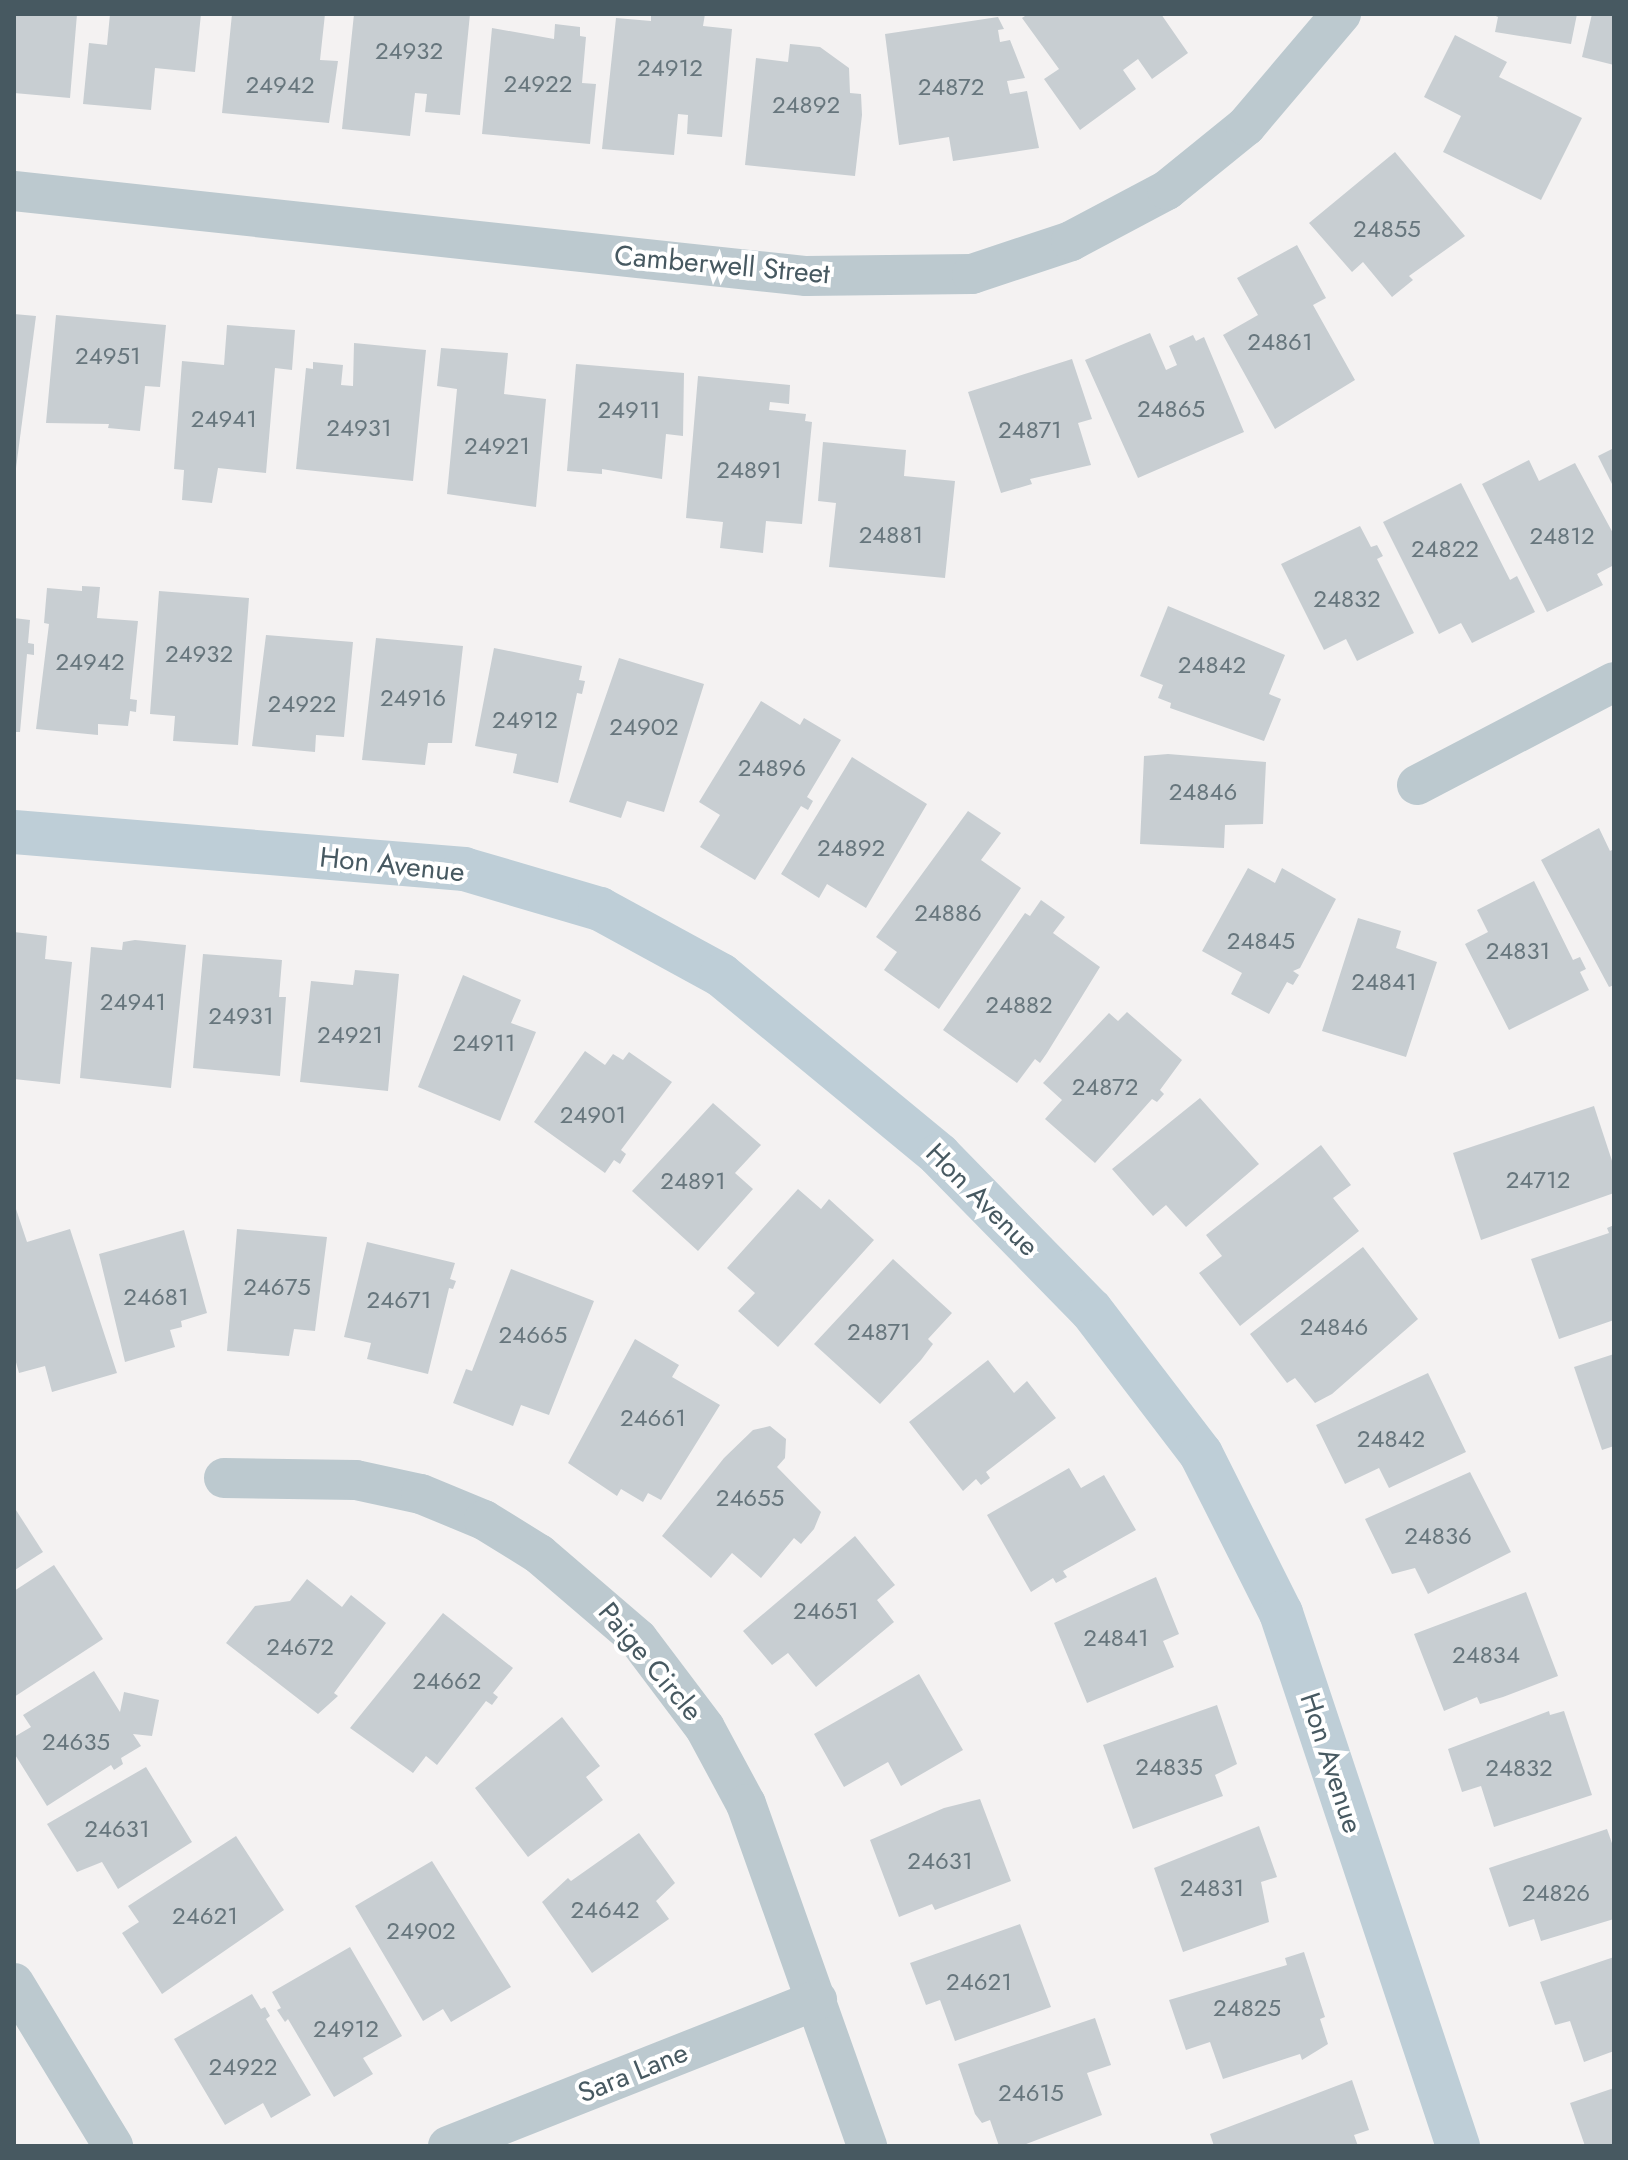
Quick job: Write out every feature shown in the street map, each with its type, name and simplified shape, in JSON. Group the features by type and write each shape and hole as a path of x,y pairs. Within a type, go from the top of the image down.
{"street":[{"name":"Camberwell Street","path":"14,191 806,276 972,274 1071,241 1167,190 1246,126 1341,14"},
{"path":"1417,785 1614,682"},
{"name":"Hon Avenue","path":"14,832 464,869 600,909 721,975 939,1155 1091,1310 1201,1454 1281,1613 1458,2146"},
{"name":"Paige Circle","path":"224,1478 356,1480 421,1494 484,1520 591,1594 638,1639 682,1693 726,1766 763,1843 867,2146"},
{"path":"14,1983 113,2146"},
{"name":"Sara Lane","path":"448,2146 817,2000"}],"building":[{"path":"14,14 77,14 70,98 14,93"},
{"path":"110,14 201,14 195,72 155,68 151,110 83,104 89,43 107,45"},
{"path":"232,14 325,14 320,60 338,61 329,123 222,113"},
{"path":"354,14 470,14 460,115 425,112 427,94 415,93 410,136 342,129"},
{"path":"651,14 705,14 703,26 732,29 722,137 687,134 688,115 678,114 674,155 602,149 616,18 651,21"},
{"path":"1028,14 1161,14 1188,53 1152,79 1138,59 1123,70 1136,89 1080,130 1044,79 1059,69 1022,18"},
{"path":"1491,14 1577,14 1571,44 1495,32 1498,17"},
{"path":"1592,14 1614,14 1614,65 1582,57"},
{"path":"998,17 1004,29 998,30 1000,42 1010,40 1025,78 1007,81 1010,94 1027,91 1039,148 953,161 949,137 899,145 885,34"},
{"path":"555,24 580,27 580,36 586,37 582,83 596,84 590,144 482,134 492,28 554,39"},
{"path":"1455,35 1507,62 1499,77 1582,118 1541,200 1443,152 1461,116 1424,97"},
{"path":"790,44 820,47 849,68 850,93 861,94 862,115 855,176 745,165 756,58 788,62"},
{"path":"1395,152 1465,236 1409,276 1413,280 1392,297 1363,262 1352,272 1309,223"},
{"path":"1297,245 1326,298 1313,305 1355,380 1275,429 1223,335 1258,315 1237,278"},
{"path":"14,314 36,316 16,468 14,468"},
{"path":"56,315 166,325 160,387 145,386 140,431 108,428 109,424 46,423"},
{"path":"227,325 295,330 292,370 275,368 266,473 218,468 212,503 182,500 184,470 174,469 182,361 224,365"},
{"path":"1150,333 1166,370 1177,365 1169,346 1193,335 1196,341 1204,337 1244,432 1138,478 1085,360"},
{"path":"354,343 426,350 413,481 296,469 306,368 313,369 313,362 343,365 341,385 353,386"},
{"path":"441,348 508,353 504,394 546,399 536,507 447,494 457,389 437,386"},
{"path":"1072,359 1092,419 1078,423 1091,465 1030,479 1032,484 1001,493 968,392"},
{"path":"576,364 684,373 683,436 666,434 662,479 602,469 602,474 567,471"},
{"path":"698,376 790,385 789,404 770,402 769,410 806,414 805,421 812,422 802,524 766,521 763,553 720,548 723,522 686,518"},
{"path":"823,442 906,450 904,476 955,481 945,578 829,567 836,503 818,501"},
{"path":"1614,448 1614,488 1598,456"},
{"path":"1529,460 1539,481 1575,463 1614,535 1614,565 1597,574 1603,585 1547,612 1482,484"},
{"path":"1461,483 1510,580 1517,576 1535,612 1472,643 1461,623 1439,634 1383,522"},
{"path":"1360,526 1371,547 1377,545 1383,556 1377,559 1414,633 1357,661 1346,639 1324,650 1281,564"},
{"path":"82,586 100,587 97,618 138,621 130,699 137,700 136,712 130,711 128,726 98,724 98,735 36,729 49,624 44,623 47,588 82,591"},
{"path":"159,591 249,598 238,745 173,741 175,716 150,714"},
{"path":"1168,606 1285,655 1269,694 1281,699 1264,741 1170,708 1171,703 1158,698 1163,685 1140,676"},
{"path":"14,618 30,620 28,643 34,644 34,655 27,654 20,732 14,732"},
{"path":"266,635 353,642 344,737 316,735 315,752 252,746"},
{"path":"376,638 463,646 452,743 428,743 425,765 362,760"},
{"path":"494,648 582,666 579,680 585,681 582,694 577,693 558,783 513,773 517,754 475,746"},
{"path":"619,658 704,684 664,812 627,801 621,818 569,802"},
{"path":"761,701 800,725 804,718 841,740 807,797 813,801 808,810 801,806 755,880 700,847 720,815 699,802"},
{"path":"1168,754 1266,762 1263,824 1225,825 1224,848 1140,844 1144,756"},
{"path":"852,757 927,804 866,908 827,884 819,898 781,874"},
{"path":"968,811 1001,833 981,860 1021,888 939,1009 884,970 897,952 876,937"},
{"path":"1599,828 1610,851 1614,849 1614,985 1609,987 1541,860"},
{"path":"1248,868 1275,883 1282,868 1336,899 1300,968 1293,971 1299,975 1293,985 1287,982 1269,1014 1231,994 1242,973 1202,951"},
{"path":"1534,881 1573,960 1580,957 1586,969 1580,972 1589,990 1509,1030 1465,944 1488,932 1477,910"},
{"path":"1041,900 1065,917 1053,933 1100,967 1040,1063 1035,1059 1017,1083 943,1030 1025,913 1030,916"},
{"path":"1358,918 1401,931 1396,948 1437,962 1406,1057 1322,1031"},
{"path":"14,932 47,936 45,959 72,962 60,1084 14,1079"},
{"path":"135,940 186,945 171,1088 80,1078 91,947 122,950 123,942"},
{"path":"203,954 282,960 279,997 286,997 280,1076 193,1068"},
{"path":"355,970 399,974 388,1091 300,1082 311,981 353,985"},
{"path":"463,975 521,1000 511,1023 536,1032 500,1121 418,1087"},
{"path":"1127,1012 1182,1060 1160,1090 1164,1094 1157,1102 1152,1099 1095,1163 1045,1119 1062,1100 1043,1083 1109,1013 1118,1021"},
{"path":"585,1051 605,1065 613,1054 623,1060 629,1052 672,1082 621,1150 626,1154 620,1164 614,1160 605,1173 534,1122"},
{"path":"1200,1098 1259,1164 1186,1227 1166,1205 1153,1216 1112,1169"},
{"path":"713,1103 761,1145 735,1173 753,1189 698,1251 632,1191"},
{"path":"1594,1106 1614,1167 1614,1193 1481,1240 1453,1153"},
{"path":"1321,1145 1351,1185 1333,1198 1359,1231 1240,1326 1199,1273 1222,1256 1206,1235"},
{"path":"798,1189 821,1209 829,1199 874,1240 778,1347 738,1311 755,1293 727,1268"},
{"path":"14,1203 27,1242 70,1229 117,1373 52,1392 45,1366 19,1373 14,1355"},
{"path":"1614,1225 1614,1320 1559,1339 1531,1259 1609,1233 1607,1228"},
{"path":"237,1229 327,1237 315,1331 294,1329 289,1356 227,1351"},
{"path":"184,1230 207,1313 181,1321 182,1327 170,1330 175,1347 125,1362 99,1254"},
{"path":"367,1242 455,1263 450,1279 456,1281 453,1289 449,1288 428,1374 367,1359 371,1343 344,1337"},
{"path":"1363,1247 1418,1319 1332,1394 1315,1403 1295,1378 1287,1383 1250,1334"},
{"path":"893,1259 952,1313 928,1339 933,1344 921,1360 880,1404 814,1344"},
{"path":"511,1269 594,1301 549,1415 521,1405 513,1426 453,1403 466,1369 472,1371"},
{"path":"635,1339 679,1365 672,1377 720,1405 661,1500 648,1493 643,1502 621,1489 617,1496 568,1463"},
{"path":"1614,1354 1614,1446 1602,1450 1574,1367"},
{"path":"988,1360 1014,1393 1027,1381 1056,1418 986,1472 990,1478 981,1485 976,1479 963,1491 909,1422"},
{"path":"1428,1373 1466,1452 1389,1488 1379,1468 1345,1484 1316,1425"},
{"path":"770,1426 786,1439 785,1458 777,1467 821,1512 814,1529 801,1544 794,1538 761,1578 732,1553 711,1578 662,1536 724,1458 753,1430"},
{"path":"1069,1468 1081,1488 1104,1475 1136,1530 1063,1571 1067,1577 1056,1583 1053,1578 1031,1592 987,1515"},
{"path":"1470,1472 1511,1552 1428,1594 1415,1568 1392,1574 1365,1519"},
{"path":"14,1507 43,1552 15,1570 14,1568"},
{"path":"855,1536 895,1585 877,1600 894,1622 816,1687 788,1653 772,1665 743,1631"},
{"path":"54,1565 103,1639 14,1697 14,1591"},
{"path":"1156,1577 1179,1634 1163,1641 1174,1667 1087,1703 1054,1623"},
{"path":"307,1579 342,1607 351,1595 386,1623 334,1693 338,1696 318,1714 226,1643 255,1606 290,1601"},
{"path":"1526,1592 1558,1676 1503,1697 1480,1704 1477,1697 1444,1711 1414,1634"},
{"path":"443,1613 513,1668 493,1693 498,1697 492,1705 486,1701 437,1765 426,1756 413,1773 350,1728"},
{"path":"94,1671 120,1712 124,1692 159,1700 152,1736 133,1734 141,1746 121,1758 123,1764 114,1770 111,1765 47,1806 14,1753 14,1737 31,1727 23,1715"},
{"path":"919,1674 963,1750 901,1786 888,1762 844,1787 814,1734"},
{"path":"1217,1705 1237,1764 1215,1775 1223,1796 1133,1829 1103,1745"},
{"path":"1549,1711 1550,1715 1564,1711 1592,1795 1494,1827 1481,1786 1462,1792 1448,1749"},
{"path":"562,1717 600,1766 586,1777 603,1800 528,1857 475,1788"},
{"path":"146,1767 192,1842 118,1889 102,1862 77,1872 47,1824"},
{"path":"980,1799 1011,1881 935,1910 932,1904 899,1917 870,1840 944,1808"},
{"path":"1259,1826 1277,1877 1261,1882 1269,1922 1183,1952 1154,1868"},
{"path":"1607,1829 1614,1849 1614,1919 1541,1941 1534,1919 1509,1927 1489,1868"},
{"path":"639,1833 675,1883 656,1901 669,1919 592,1973 542,1902 568,1878 571,1881"},
{"path":"236,1836 284,1910 162,1994 122,1933 139,1922 128,1906"},
{"path":"432,1861 511,1987 451,2022 443,2009 423,2021 355,1906"},
{"path":"1020,1924 1051,2007 955,2041 940,2000 926,2005 910,1963"},
{"path":"350,1947 402,2036 363,2058 373,2074 334,2097 288,2019 285,2022 277,2010 281,2008 272,1992"},
{"path":"1304,1952 1325,2017 1320,2019 1328,2044 1302,2060 1300,2054 1223,2079 1210,2042 1186,2050 1169,2000 1287,1965 1285,1958"},
{"path":"1614,1957 1614,2051 1584,2062 1570,2021 1555,2025 1540,1982"},
{"path":"252,1994 261,2009 265,2007 270,2016 266,2019 311,2095 271,2118 263,2103 225,2125 174,2039"},
{"path":"1095,2018 1111,2065 1087,2073 1102,2115 1021,2146 999,2146 990,2120 982,2123 975,2114 958,2064"},
{"path":"1352,2080 1369,2130 1354,2135 1358,2146 1214,2146 1210,2134"},
{"path":"1614,2088 1614,2146 1585,2146 1570,2103"}]}
